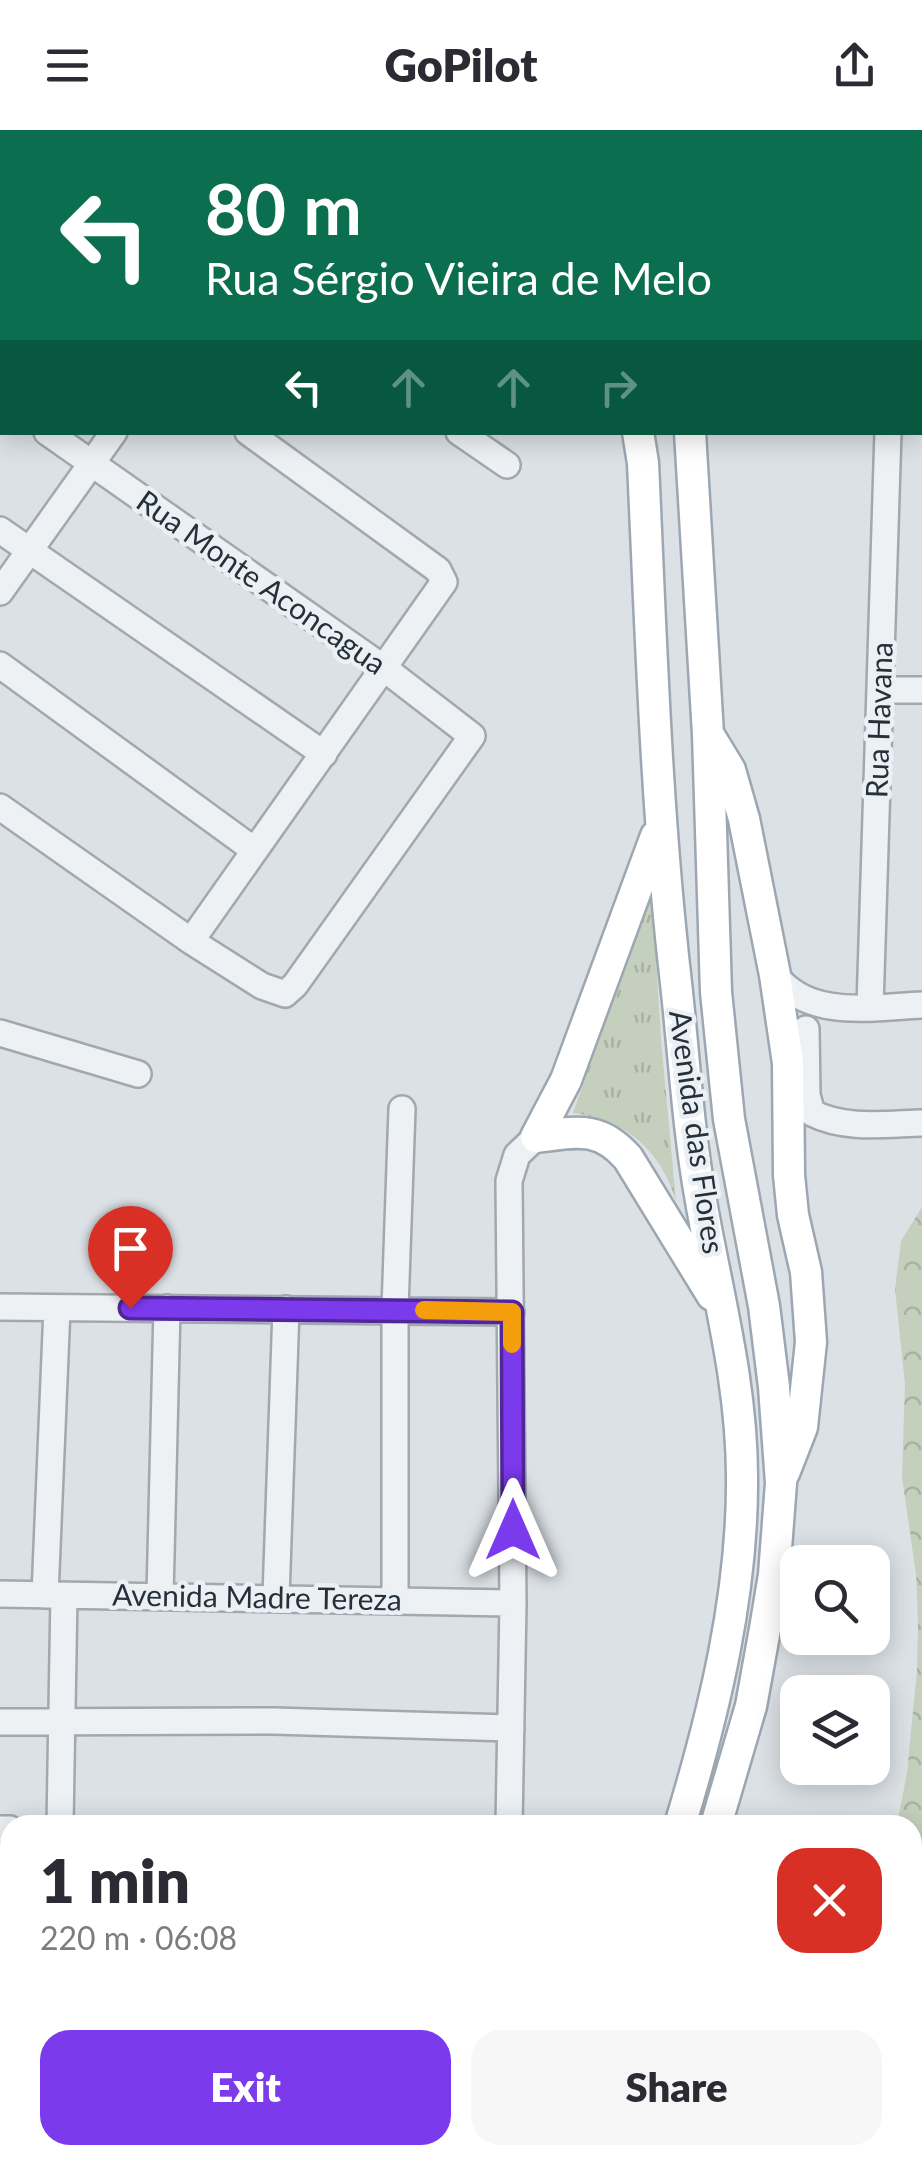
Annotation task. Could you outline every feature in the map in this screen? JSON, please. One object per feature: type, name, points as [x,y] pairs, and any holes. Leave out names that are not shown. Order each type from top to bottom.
[{"type":"main road","name":"Avenida das Flores","points":[[691,435],[708,734],[716,992],[729,1119],[764,1306],[781,1483],[774,1574],[762,1648],[751,1706],[719,1815]]},
{"type":"main road","name":"Avenida das Flores","points":[[640,448],[660,824],[700,1198],[736,1389],[742,1512],[720,1671],[683,1815]]},
{"type":"main road","points":[[708,734],[730,770],[744,819],[788,1063],[789,1175],[793,1216],[806,1272],[811,1342],[802,1427],[781,1483]]},
{"type":"main road","points":[[536,1136],[566,1080],[660,824]]},
{"type":"main road","points":[[536,1136],[578,1132],[601,1135],[615,1144],[682,1244],[726,1320]]},
{"type":"street","name":"Rua Monte Aconcagua","points":[[51,435],[385,670],[472,736],[307,969],[285,994],[262,986],[191,941]]},
{"type":"street","points":[[0,592],[112,435]]},
{"type":"street","points":[[0,807],[191,941],[443,587],[444,578],[438,570],[256,435]]},
{"type":"street","points":[[463,435],[507,466]]},
{"type":"street","name":"Rua Havana","points":[[870,1006],[888,435]]},
{"type":"street","points":[[0,530],[324,754]]},
{"type":"street","points":[[0,664],[254,850]]},
{"type":"street","points":[[881,690],[922,690]]},
{"type":"street","points":[[775,975],[792,995],[828,1007],[922,1005]]},
{"type":"street","points":[[788,1063],[806,1029],[828,1007]]},
{"type":"street","points":[[806,1029],[807,1095],[812,1113],[830,1122],[922,1123]]},
{"type":"street","points":[[0,1033],[138,1074]]},
{"type":"street","points":[[395,1600],[395,1309],[402,1110]]},
{"type":"street","points":[[509,1815],[514,1603],[510,1171],[517,1154],[536,1136]]},
{"type":"street","points":[[0,1307],[512,1312]]},
{"type":"street","points":[[57,1308],[55,1595],[64,1722],[60,1815]]},
{"type":"street","points":[[160,1596],[167,1308]]},
{"type":"street","points":[[276,1597],[286,1309]]},
{"type":"street","name":"Avenida Madre Tereza","points":[[0,1594],[514,1603]]},
{"type":"street","points":[[0,1722],[274,1721],[511,1728]]},
{"type":"green space","points":[[652,892],[676,1201],[661,1167],[639,1140],[609,1122],[573,1113]]},
{"type":"green space","points":[[922,1207],[922,1815],[899,1815],[907,1773],[918,1623],[916,1575],[902,1477],[905,1384],[895,1289],[901,1241]]},
{"type":"slow traffic","points":[[424,1310],[512,1312],[512,1344]]},
{"type":"route","points":[[130,1308],[512,1312],[513,1530]]}]
